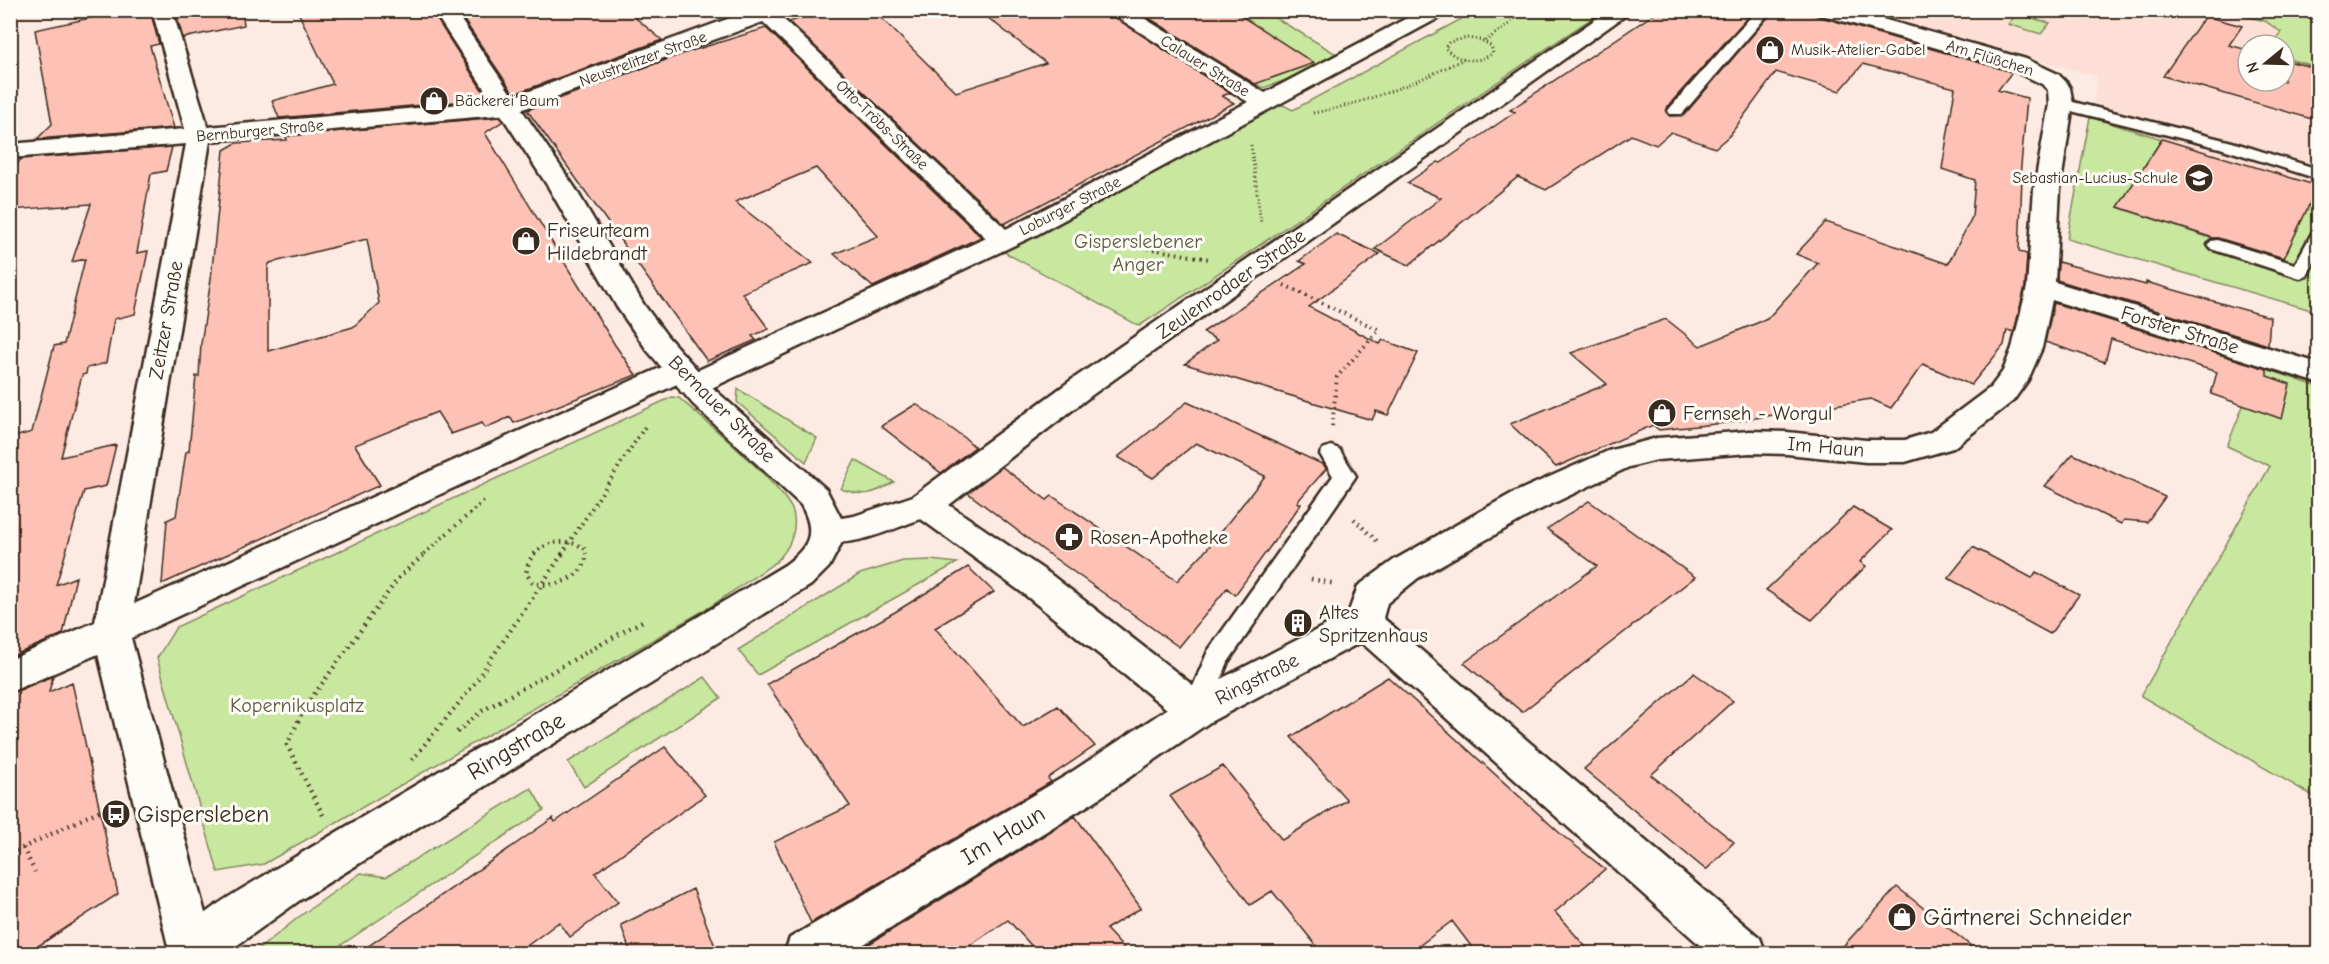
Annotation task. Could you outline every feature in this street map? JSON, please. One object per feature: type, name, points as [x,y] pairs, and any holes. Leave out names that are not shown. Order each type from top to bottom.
[{"type":"street","name":"Zeitzer Straße","points":[[111,633],[199,136],[162,10]]},
{"type":"street","name":"Bernauer Straße","points":[[443,10],[562,188],[631,307],[686,378],[814,497],[823,512],[828,531]]},
{"type":"street","name":"Calauer Straße","points":[[1116,10],[1255,108]]},
{"type":"street","name":"Loburger Straße","points":[[686,378],[1015,235],[1439,10]]},
{"type":"street","name":"Zeulenrodaer Straße","points":[[828,531],[855,528],[926,505],[1081,388],[1623,10]]},
{"type":"street","name":"Am Flüßchen","points":[[1826,10],[2018,64],[2050,79],[2059,88],[2061,104]]},
{"type":"street","name":"Neustrelitzer Straße","points":[[508,107],[769,12]]},
{"type":"street","name":"Otto-Tröbs-Straße","points":[[769,12],[1015,235]]},
{"type":"street","name":"Im Haun","points":[[1368,609],[1406,569],[1522,502],[1618,459],[1657,449],[1750,442],[1787,443],[1866,452],[1905,451],[1942,440],[2002,394],[2018,373],[2027,348],[2041,287],[2047,189],[2061,104]]},
{"type":"street","name":"Bernburger Straße","points":[[10,151],[508,107]]},
{"type":"street","name":"Forster Straße","points":[[2041,287],[2319,373]]},
{"type":"street","points":[[10,677],[686,378]]},
{"type":"street","name":"Ringstraße","points":[[926,505],[1037,584],[1196,710],[1368,609]]},
{"type":"street","name":"Ringstraße","points":[[193,954],[210,937],[234,920],[341,852],[798,575],[821,554],[828,531]]},
{"type":"street","points":[[1368,609],[1744,954]]},
{"type":"street","points":[[111,633],[193,954]]},
{"type":"street","name":"Im Haun","points":[[806,954],[1081,788],[1196,710]]},
{"type":"lane","points":[[1676,111],[1765,10]]},
{"type":"lane","points":[[2061,104],[2226,146],[2319,174]]},
{"type":"lane","points":[[2217,245],[2300,272],[2319,237]]},
{"type":"lane","points":[[1196,710],[1217,658],[1280,572],[1345,476],[1331,454]]},
{"type":"path","points":[[1484,42],[1508,25],[1521,10]]},
{"type":"path","points":[[1460,38],[1484,42],[1493,50],[1491,56],[1479,60],[1464,59],[1447,52],[1446,45],[1460,38]]},
{"type":"path","points":[[1310,113],[1345,108],[1399,90],[1464,59]]},
{"type":"path","points":[[1255,108],[1262,122],[1249,132],[1259,265]]},
{"type":"path","points":[[1015,235],[1184,253],[1259,265],[1379,330],[1338,377],[1333,404],[1331,454]]},
{"type":"path","points":[[406,767],[472,687],[686,378]]},
{"type":"path","points":[[341,852],[287,745],[305,707],[400,576],[495,491]]},
{"type":"path","points":[[1332,497],[1406,569]]},
{"type":"path","points":[[572,541],[585,548],[586,564],[580,572],[567,581],[555,585],[541,585],[534,583],[525,573],[531,556],[552,543],[572,541]]},
{"type":"path","points":[[1280,572],[1347,586],[1368,609]]},
{"type":"path","points":[[10,854],[100,810]]},
{"type":"path","points":[[23,848],[35,872]]},
{"type":"shaded area","name":"Sebastian-Lucius-Schule","points":[[1866,11],[2318,11],[2318,312],[2067,239],[2098,77]]},
{"type":"green space","points":[[1137,11],[1264,11],[1338,55],[1300,75],[1263,88]]},
{"type":"green space","name":"Gisperslebener Anger","points":[[1476,11],[1603,11],[1139,326],[1004,252],[1279,103],[1293,110]]},
{"type":"green space","points":[[2223,11],[2318,11],[2318,67],[2296,61],[2296,33],[2280,33],[2265,21]]},
{"type":"green space","points":[[2017,14],[2050,23],[2041,34],[2008,24]]},
{"type":"green space","points":[[2090,117],[2162,139],[2118,207],[2282,262],[2318,186],[2318,312],[2067,239]]},
{"type":"green space","points":[[2318,155],[2318,186],[2312,166]]},
{"type":"green space","points":[[2259,366],[2318,387],[2318,799],[2141,696],[2270,466],[2227,446]]},
{"type":"green space","points":[[738,389],[817,438],[806,462],[737,402]]},
{"type":"green space","name":"Kopernikusplatz","points":[[672,397],[679,398],[723,437],[760,471],[787,501],[793,512],[793,533],[785,551],[776,562],[708,608],[264,864],[218,872],[157,658],[176,627]]},
{"type":"green space","points":[[855,460],[894,482],[880,490],[863,494],[841,489]]},
{"type":"green space","points":[[931,560],[957,563],[758,675],[738,650],[860,574],[903,561]]},
{"type":"green space","points":[[705,677],[721,698],[584,787],[568,762]]},
{"type":"green space","points":[[531,788],[544,810],[329,953],[254,953],[300,916],[361,873],[386,877]]},
{"type":"building","points":[[92,10],[150,10],[159,44],[150,46],[174,128],[37,139],[52,124],[35,30],[95,17]]},
{"type":"building","points":[[175,10],[242,10],[244,25],[183,38]]},
{"type":"building","points":[[297,10],[431,10],[488,99],[279,118],[272,101],[333,84]]},
{"type":"building","points":[[457,10],[626,10],[662,40],[514,94]]},
{"type":"building","points":[[827,10],[873,10],[956,92],[1046,63],[978,10],[1104,10],[1230,93],[1222,96],[1234,103],[1004,224],[789,22]]},
{"type":"building","points":[[1136,10],[1232,10],[1314,63],[1255,84]]},
{"type":"building","points":[[1660,10],[1754,10],[1668,106],[1666,112],[1670,116],[1684,115],[1774,10],[1797,10],[2012,72],[1998,90],[2027,98],[2020,177],[2022,178],[2019,252],[2027,254],[2025,287],[2014,332],[2007,330],[2004,345],[1971,385],[1923,364],[1891,408],[1871,399],[1725,423],[1659,430],[1653,425],[1556,467],[1510,424],[1607,384],[1571,353],[1666,319],[1700,346],[1767,319],[1818,263],[1796,254],[1826,222],[1948,264],[1972,217],[1975,180],[1942,169],[1955,88],[1863,64],[1840,91],[1776,72],[1730,135],[1715,148],[1671,132],[1656,145],[1631,135],[1546,190],[1518,177],[1409,265],[1375,249],[1441,198],[1407,183],[1438,162],[1441,163],[1515,112],[1510,110]]},
{"type":"building","points":[[2205,16],[2242,26],[2229,45],[2236,47],[2236,93],[2296,93],[2296,63],[2319,69],[2319,121],[2163,76]]},
{"type":"building","points":[[766,28],[981,237],[873,287],[834,254],[878,236],[816,168],[735,202],[813,263],[742,293],[769,329],[752,336],[756,340],[707,361],[527,110],[688,52]]},
{"type":"building","points":[[500,117],[503,121],[485,133],[615,345],[636,375],[514,423],[510,417],[485,428],[482,423],[451,434],[437,412],[355,445],[380,485],[162,584],[167,520],[176,516],[186,452],[189,451],[196,376],[199,376],[201,344],[211,279],[224,150],[236,143],[287,140],[286,136]],"holes":[[[367,239],[379,303],[353,327],[268,351],[268,266],[270,263]]]},
{"type":"building","points":[[2162,139],[2318,186],[2284,258],[2118,207]]},
{"type":"building","points":[[172,147],[166,171],[151,174],[137,253],[148,251],[135,314],[114,319],[106,363],[87,368],[86,374],[82,375],[61,457],[116,445],[106,486],[84,491],[56,585],[76,577],[63,634],[10,657],[10,438],[32,432],[54,346],[64,344],[85,259],[72,262],[91,204],[10,210],[10,173],[21,159]]},
{"type":"building","points":[[1336,234],[1380,254],[1309,307],[1380,344],[1383,340],[1418,353],[1388,415],[1376,411],[1372,420],[1185,364],[1217,340],[1203,332],[1306,264],[1299,261]]},
{"type":"building","points":[[2058,262],[2146,285],[2146,282],[2270,317],[2268,345],[2057,280]]},
{"type":"building","points":[[2054,303],[2267,369],[2267,376],[2290,384],[2282,419],[2211,394],[2217,372],[2111,339],[2105,362],[2045,342]]},
{"type":"building","points":[[1187,402],[1324,465],[1326,469],[1297,502],[1301,504],[1235,595],[1227,588],[1179,647],[1043,550],[968,493],[1002,467],[1047,500],[1052,496],[1177,581],[1207,549],[1265,476],[1196,443],[1153,478],[1118,457]]},
{"type":"building","points":[[916,404],[975,447],[941,473],[881,426]]},
{"type":"building","points":[[2073,454],[2165,497],[2147,522],[2124,520],[2121,524],[2045,486]]},
{"type":"building","points":[[1589,501],[1695,577],[1522,712],[1464,663],[1597,566],[1547,529]]},
{"type":"building","points":[[1853,507],[1892,530],[1860,562],[1866,566],[1812,620],[1766,590]]},
{"type":"building","points":[[1973,547],[2032,578],[2036,572],[2079,595],[2050,634],[1948,578]]},
{"type":"building","points":[[968,567],[994,592],[935,628],[1023,727],[1058,706],[1095,746],[1048,778],[1051,782],[811,923],[774,842],[850,806],[767,684],[895,612]]},
{"type":"building","points":[[1694,673],[1733,701],[1651,775],[1734,842],[1706,870],[1584,769]]},
{"type":"building","points":[[53,676],[49,692],[72,682],[118,894],[26,954],[10,954],[10,694]]},
{"type":"building","points":[[1388,677],[1563,836],[1605,869],[1555,912],[1592,954],[1477,954],[1452,921],[1408,954],[1323,954],[1272,891],[1250,905],[1170,796],[1223,766],[1282,840],[1347,800],[1291,737]]},
{"type":"building","points":[[665,747],[705,795],[595,873],[618,902],[570,937],[559,922],[516,954],[357,954],[553,818],[555,822]]},
{"type":"building","points":[[1075,816],[1141,908],[1106,929],[1129,954],[1039,954],[1008,920],[957,954],[853,954]]},
{"type":"building","name":"Gärtnerei Schneider","points":[[1897,887],[1981,954],[1836,954]]},
{"type":"building","points":[[693,889],[718,954],[631,954],[621,925]]},
{"type":"place","name":"Musik-Atelier-Gabel","points":[[1770,50]]},
{"type":"place","name":"Bäckerei Baum","points":[[434,101]]},
{"type":"place","name":"Sebastian-Lucius-Schule","points":[[2199,178]]},
{"type":"place","name":"Friseurteam Hildebrandt","points":[[526,241]]},
{"type":"place","name":"Fernseh - Worgul","points":[[1662,413]]},
{"type":"place","name":"Rosen-Apotheke","points":[[1069,537]]},
{"type":"place","name":"Altes Spritzenhaus","points":[[1298,623]]},
{"type":"place","name":"Gispersleben","points":[[116,814]]},
{"type":"place","name":"Gärtnerei Schneider","points":[[1902,917]]}]
